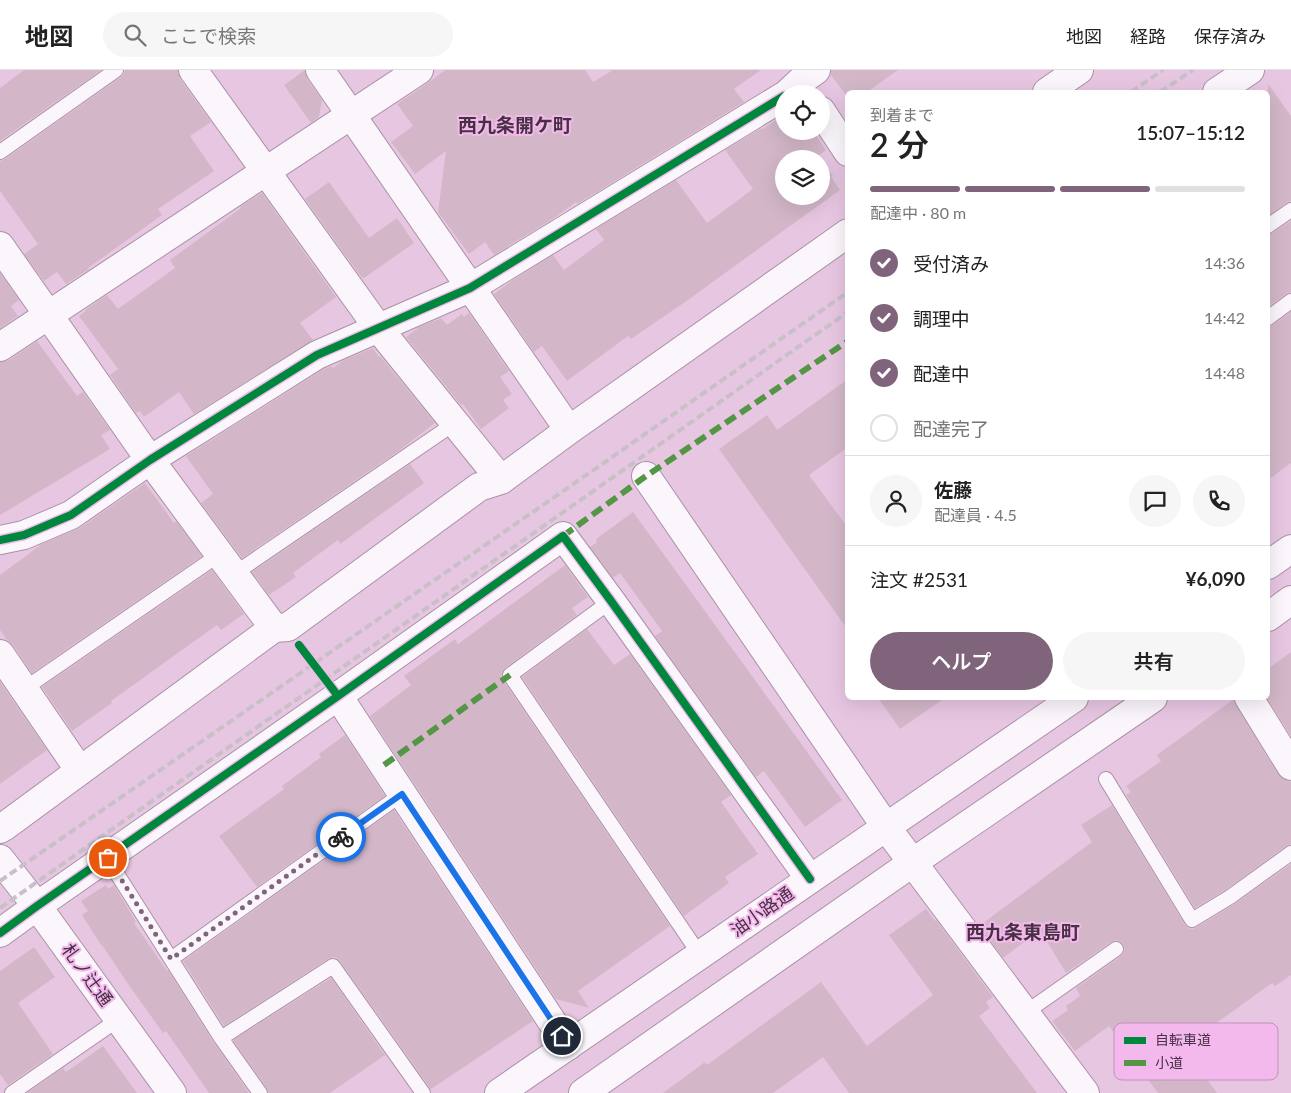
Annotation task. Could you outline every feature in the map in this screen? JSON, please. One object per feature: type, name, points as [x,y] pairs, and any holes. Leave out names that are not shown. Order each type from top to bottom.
[{"type":"street","points":[[193,70],[379,329],[501,480]]},
{"type":"street","points":[[320,70],[568,430]]},
{"type":"street","points":[[0,347],[419,70]]},
{"type":"street","points":[[1050,90],[1079,70]]},
{"type":"street","points":[[1220,90],[1250,70]]},
{"type":"street","points":[[0,540],[24,534],[71,514],[150,460],[316,356],[470,288],[799,84]]},
{"type":"street","points":[[830,125],[845,147]]},
{"type":"street","points":[[0,828],[274,628],[288,627],[479,487],[501,480],[568,430],[845,235]]},
{"type":"street","points":[[0,246],[150,460],[274,628]]},
{"type":"street","points":[[646,476],[886,827],[1085,1093]]},
{"type":"street","points":[[0,933],[563,536],[810,879]]},
{"type":"street","points":[[1270,564],[1291,549]]},
{"type":"street","points":[[1270,616],[1291,600]]},
{"type":"street","points":[[0,654],[80,771]]},
{"type":"street","points":[[338,696],[568,1046]]},
{"type":"street","name":"油小路通","points":[[499,1093],[1071,700]]},
{"type":"street","points":[[593,1090],[912,863],[1150,700]]},
{"type":"street","points":[[1250,700],[1291,766]]},
{"type":"street","name":"札ノ辻通","points":[[0,859],[37,906],[172,1093]]},
{"type":"lane","points":[[0,152],[116,70]]},
{"type":"lane","points":[[1270,225],[1291,210]]},
{"type":"lane","points":[[1270,317],[1291,301]]},
{"type":"lane","points":[[24,689],[455,423]]},
{"type":"lane","points":[[611,601],[510,675],[700,955]]},
{"type":"lane","points":[[1106,779],[1192,920],[1230,897],[1291,853]]},
{"type":"lane","points":[[171,959],[402,794]]},
{"type":"lane","points":[[108,858],[221,1038],[260,1093]]},
{"type":"lane","points":[[1025,1013],[1116,949]]},
{"type":"lane","points":[[221,1038],[333,966],[423,1093]]},
{"type":"lane","points":[[12,1093],[119,1019]]},
{"type":"building","points":[[24,70],[101,70],[0,141],[0,88]]},
{"type":"building","points":[[125,70],[178,70],[180,79],[211,122],[190,136],[214,171],[158,209],[162,215],[66,284],[57,272],[44,281],[24,254],[38,244],[0,191],[0,161],[121,77]]},
{"type":"building","points":[[305,70],[307,79],[322,100],[319,117],[311,123],[284,85]]},
{"type":"building","points":[[445,70],[585,70],[593,82],[613,70],[761,70],[734,89],[744,102],[577,204],[576,202],[494,255],[485,242],[469,254],[438,212],[446,151],[415,174],[391,142],[413,126],[397,104]]},
{"type":"building","points":[[831,70],[898,70],[870,90],[845,90],[845,94],[831,75]]},
{"type":"building","points":[[1268,84],[1291,116],[1291,201],[1270,215],[1270,90],[1268,90]]},
{"type":"building","points":[[775,120],[775,140],[819,140],[826,150],[775,150],[775,205],[819,205],[685,302],[631,339],[628,336],[567,381],[542,346],[534,352],[494,294],[553,255],[564,270],[604,240],[596,229],[676,180],[707,223],[753,189],[725,150]]},
{"type":"building","points":[[830,172],[833,176],[831,177],[840,190],[830,197]]},
{"type":"building","points":[[329,182],[369,238],[397,218],[414,243],[362,278],[305,199]]},
{"type":"building","points":[[262,193],[336,297],[300,323],[313,340],[194,414],[179,392],[144,417],[140,411],[136,413],[110,375],[118,369],[79,316],[107,295],[118,309],[175,268],[170,260],[240,207]]},
{"type":"building","points":[[1291,221],[1291,292],[1270,306],[1270,234]]},
{"type":"building","points":[[0,273],[19,300],[11,306],[18,316],[0,328]]},
{"type":"building","points":[[1291,312],[1291,463],[1270,479],[1270,326]]},
{"type":"building","points":[[469,313],[509,371],[500,377],[512,394],[503,400],[509,408],[481,429],[463,404],[461,405],[406,337],[419,327],[441,318],[447,325],[462,314],[464,317]]},
{"type":"building","points":[[37,341],[77,396],[83,392],[110,430],[101,435],[110,449],[0,515],[0,362],[9,360]]},
{"type":"building","points":[[373,348],[435,423],[400,450],[242,558],[201,503],[213,494],[186,456],[324,369],[332,366],[333,368],[344,360]]},
{"type":"building","points":[[845,381],[845,449],[809,475],[845,524],[845,626],[719,449],[767,415],[777,430]]},
{"type":"building","points":[[410,464],[424,483],[340,544],[338,540],[293,573],[296,577],[269,595],[252,572]]},
{"type":"building","points":[[145,483],[174,523],[176,521],[202,556],[32,673],[0,630],[0,575],[42,544],[80,528]]},
{"type":"building","points":[[633,512],[842,800],[805,827],[764,771],[756,777],[655,636],[662,631],[620,573],[613,578],[590,547],[597,542],[596,539]]},
{"type":"building","points":[[565,565],[588,597],[572,608],[577,615],[505,668],[501,676],[670,926],[578,991],[589,1008],[556,999],[370,716],[411,685],[404,676],[455,639],[458,644]]},
{"type":"building","points":[[212,570],[244,614],[221,630],[217,625],[72,731],[42,687]]},
{"type":"building","points":[[587,629],[614,665],[630,654],[731,795],[721,802],[758,854],[725,877],[729,883],[684,916],[522,677]]},
{"type":"building","points":[[1291,652],[1291,736],[1268,700],[1270,700],[1270,668]]},
{"type":"building","points":[[0,682],[47,750],[0,784]]},
{"type":"building","points":[[879,700],[942,700],[900,729]]},
{"type":"building","points":[[1234,700],[1236,706],[1278,774],[1283,779],[1291,782],[1291,844],[1225,890],[1195,908],[1126,795],[1131,792],[1126,786],[1161,761],[1157,755]]},
{"type":"building","points":[[345,735],[385,796],[257,887],[219,836],[284,789],[282,786],[321,757],[319,754]]},
{"type":"building","points":[[1112,805],[1185,925],[1193,929],[1235,904],[1291,864],[1291,975],[1275,986],[1272,983],[1216,1023],[1114,1023],[1114,1033],[1109,1026],[1075,1051],[1052,1021],[1068,1010],[1066,1006],[1080,996],[1076,988],[1121,956],[1125,949],[1123,944],[1116,940],[1111,942],[1066,973],[1040,930],[1003,958],[979,926],[1092,842],[1081,825]]},
{"type":"building","points":[[394,810],[533,1021],[431,1089],[337,958],[328,959],[224,1026],[183,961]]},
{"type":"building","points":[[106,885],[108,889],[114,885],[136,922],[134,923],[168,970],[214,1043],[249,1093],[209,1093],[166,1031],[163,1033],[101,945],[82,915],[88,911],[81,901]]},
{"type":"building","points":[[926,909],[993,997],[986,1002],[990,1008],[979,1016],[1037,1093],[849,1093],[823,1057],[773,1093],[663,1093],[705,1062],[707,1065],[821,982],[867,1046],[933,995],[889,935]]},
{"type":"building","points":[[34,947],[55,977],[18,1003],[53,1054],[8,1085],[0,1074],[0,971]]},
{"type":"building","points":[[331,978],[385,1055],[330,1093],[269,1093],[233,1040]]},
{"type":"building","points":[[103,1046],[137,1093],[27,1093],[63,1068],[66,1072]]},
{"type":"building","points":[[1148,1080],[1207,1080],[1217,1093],[1158,1093]]},
{"type":"railway","points":[[1134,90],[1163,70]]},
{"type":"railway","points":[[1163,90],[1193,70]]},
{"type":"railway","points":[[0,881],[845,294]]},
{"type":"railway","points":[[0,908],[845,314]]},
{"type":"marked path","points":[[563,536],[646,476],[845,343]]},
{"type":"marked path","points":[[384,765],[510,675]]},
{"type":"cycle path","points":[[0,540],[24,535],[71,515],[150,460],[317,355],[470,288],[775,102]]},
{"type":"cycle path","points":[[0,933],[563,536],[810,879]]},
{"type":"cycle path","points":[[299,645],[338,696]]},
{"type":"way so far","points":[[108,858],[171,959],[341,837]]},
{"type":"district","name":"西九条開ケ町","points":[[515,125]]},
{"type":"district","name":"西九条東島町","points":[[1023,932]]},
{"type":"route","points":[[341,837],[402,794],[562,1036]]}]
